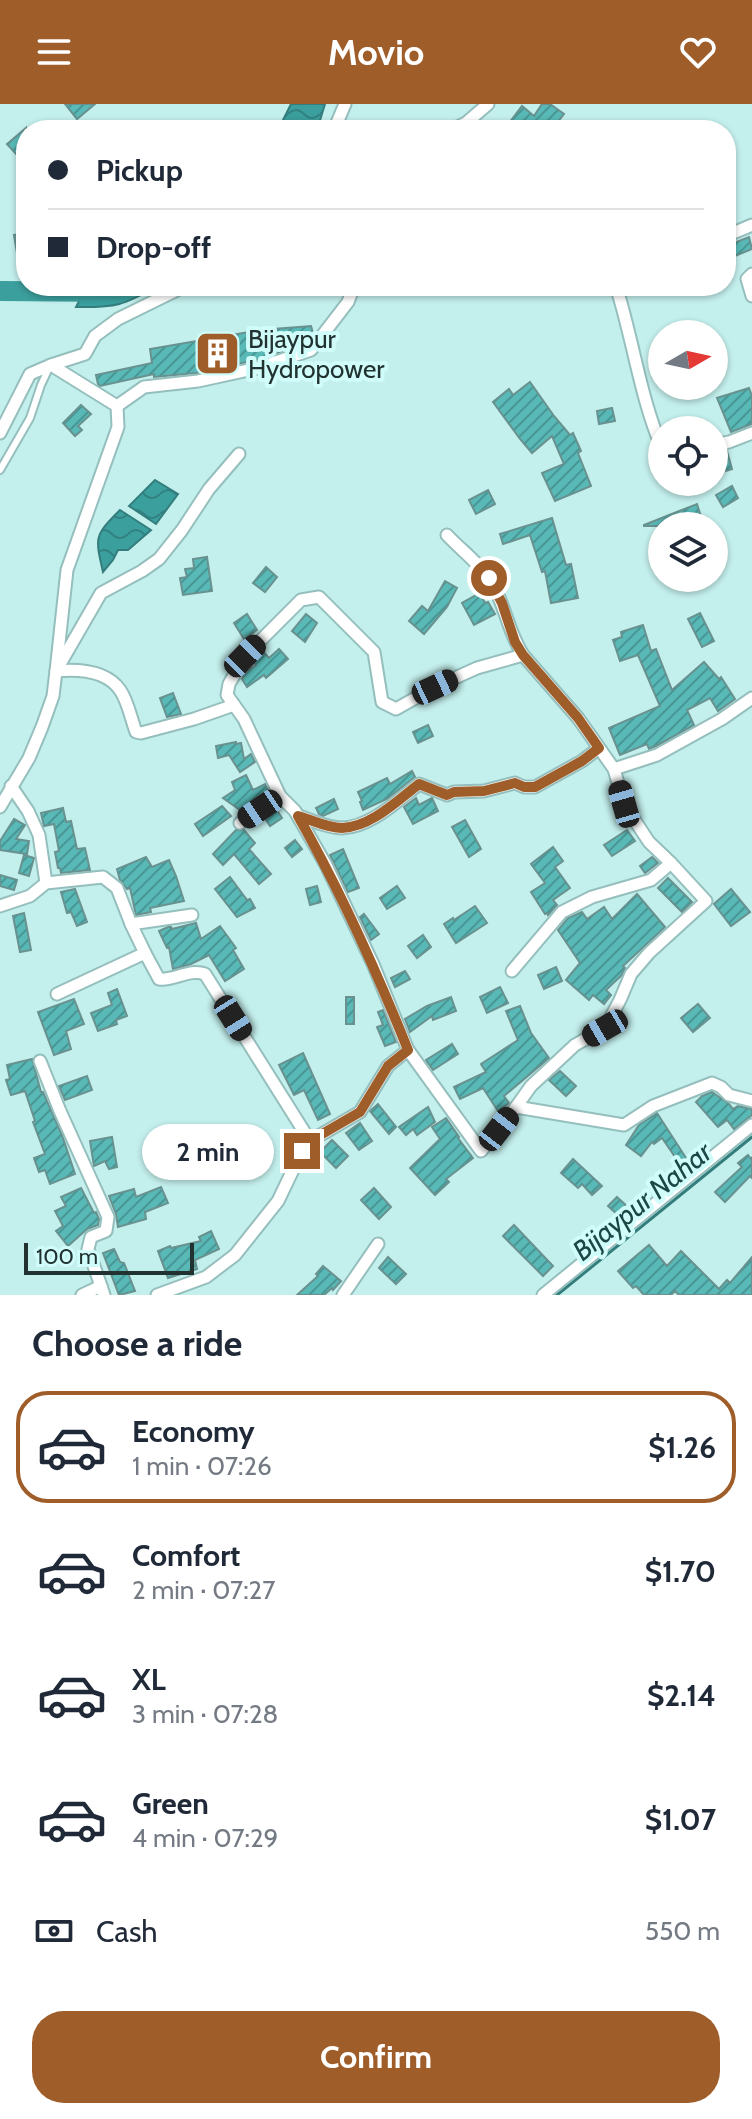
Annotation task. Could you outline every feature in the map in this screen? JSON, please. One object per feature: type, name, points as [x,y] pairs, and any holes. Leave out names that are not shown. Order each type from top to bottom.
[{"type":"street","points":[[469,120],[488,104]]},
{"type":"street","points":[[752,274],[747,279],[752,296]]},
{"type":"street","points":[[0,433],[30,374],[85,354],[95,336],[118,319],[165,296]]},
{"type":"street","points":[[117,406],[144,387],[198,381],[258,368],[311,350],[350,296]]},
{"type":"street","points":[[619,296],[649,416]]},
{"type":"street","points":[[51,365],[117,406]]},
{"type":"street","points":[[0,807],[29,758],[53,696],[67,570],[118,427],[117,406]]},
{"type":"street","points":[[728,442],[752,433]]},
{"type":"street","points":[[56,671],[101,593],[159,559],[209,489],[239,454]]},
{"type":"street","points":[[447,535],[489,578],[502,603],[515,642],[578,718],[614,769],[624,804],[649,842],[706,901],[649,953],[631,974],[605,1028],[575,1045],[531,1086],[481,1151],[408,1050],[373,964],[326,865],[298,816],[280,796],[244,719],[227,695],[229,684],[245,656],[301,600],[319,597],[374,652],[382,702],[396,709],[477,668],[523,655]]},
{"type":"street","points":[[56,671],[75,669],[106,676],[121,691],[136,732],[141,733],[234,705]]},
{"type":"street","points":[[614,769],[657,755],[722,719],[752,698]]},
{"type":"street","points":[[298,816],[341,828],[385,811],[419,784],[447,795],[484,791],[515,783],[535,787],[599,748]]},
{"type":"street","points":[[11,786],[39,835],[46,883]]},
{"type":"street","points":[[240,823],[280,796]]},
{"type":"street","points":[[512,971],[562,912],[592,897],[651,880],[671,863]]},
{"type":"street","points":[[0,906],[30,896],[46,883],[103,877],[117,888],[159,979],[170,979],[194,971],[205,974],[310,1141]]},
{"type":"street","points":[[131,924],[192,915]]},
{"type":"street","points":[[57,994],[145,953]]},
{"type":"street","points":[[157,1295],[206,1277],[235,1255],[278,1201],[310,1141],[360,1112],[388,1066],[408,1050]]},
{"type":"street","points":[[40,1061],[108,1217],[106,1231],[91,1237],[88,1249],[102,1290],[82,1295]]},
{"type":"street","points":[[516,1107],[624,1125],[653,1106],[712,1083],[729,1095],[752,1101]]},
{"type":"street","points":[[543,1295],[752,1125]]},
{"type":"street","points":[[343,1295],[378,1244]]},
{"type":"lane","points":[[0,470],[30,418],[51,365]]},
{"type":"water","points":[[291,104],[325,104],[320,120],[283,120]]},
{"type":"water","points":[[82,296],[138,296],[119,304],[76,307]]},
{"type":"water","points":[[155,480],[178,494],[156,524],[129,506]]},
{"type":"water","points":[[120,510],[151,530],[128,550],[118,550],[103,572],[99,538]]},
{"type":"building","points":[[65,104],[95,104],[77,119]]},
{"type":"building","points":[[542,104],[550,104],[564,114],[559,120],[511,120],[522,106],[534,116]]},
{"type":"building","points":[[16,136],[16,154],[7,144]]},
{"type":"building","points":[[749,237],[752,249],[736,256],[736,242]]},
{"type":"building","name":"Bijaypur Hydropower","points":[[311,326],[313,333],[306,343],[256,360],[197,373],[154,377],[154,374],[98,384],[96,375],[152,363],[150,349],[260,330]]},
{"type":"building","points":[[530,382],[570,435],[573,433],[591,486],[555,501],[542,473],[564,464],[552,436],[532,453],[493,402],[509,389],[513,395]]},
{"type":"building","points":[[749,388],[752,424],[731,432],[728,416],[724,416],[718,400],[728,400],[728,395]]},
{"type":"building","points":[[81,405],[91,414],[78,426],[82,430],[75,436],[63,423]]},
{"type":"building","points":[[612,408],[615,421],[599,424],[597,411]]},
{"type":"building","points":[[732,486],[738,498],[723,507],[717,496],[728,496],[728,488]]},
{"type":"building","points":[[488,490],[495,504],[476,514],[469,500]]},
{"type":"building","points":[[697,504],[700,512],[677,512]]},
{"type":"building","points":[[552,518],[566,565],[571,564],[578,598],[551,603],[545,571],[542,572],[530,535],[503,544],[500,534]]},
{"type":"building","points":[[207,557],[212,591],[183,595],[180,578],[187,577],[185,569],[194,568],[193,559]]},
{"type":"building","points":[[266,567],[277,577],[265,592],[253,583]]},
{"type":"building","points":[[445,581],[457,588],[447,607],[424,634],[409,621],[422,606],[428,611]]},
{"type":"building","points":[[480,593],[495,614],[474,625],[462,603]]},
{"type":"building","points":[[700,613],[714,641],[702,647],[688,619]]},
{"type":"building","points":[[247,614],[257,630],[244,639],[234,623]]},
{"type":"building","points":[[306,614],[317,623],[305,642],[292,631]]},
{"type":"building","points":[[643,625],[651,651],[656,649],[672,690],[704,662],[719,679],[721,677],[735,699],[718,711],[710,698],[687,710],[694,725],[649,749],[647,744],[620,755],[609,728],[660,706],[638,655],[620,661],[613,640],[622,637],[621,632]]},
{"type":"building","points":[[279,649],[288,659],[266,678],[264,675],[247,687],[242,679],[256,665],[252,661],[264,652],[269,658]]},
{"type":"building","points":[[173,693],[181,714],[167,717],[160,698]]},
{"type":"building","points":[[428,725],[433,736],[418,743],[413,732]]},
{"type":"building","points":[[241,743],[244,759],[251,754],[255,762],[240,772],[229,755],[218,758],[216,746]]},
{"type":"building","points":[[412,771],[415,777],[387,799],[363,810],[358,792],[387,778],[390,784]]},
{"type":"building","points":[[246,775],[253,790],[265,784],[269,793],[240,810],[223,798],[235,790],[232,782]]},
{"type":"building","points":[[416,798],[419,805],[432,798],[438,811],[413,824],[404,807]]},
{"type":"building","points":[[334,799],[338,809],[323,816],[319,814],[316,808]]},
{"type":"building","points":[[222,806],[231,816],[203,836],[195,824]]},
{"type":"building","points":[[63,808],[66,822],[71,821],[77,849],[85,848],[90,870],[61,873],[58,868],[55,852],[59,851],[54,824],[44,826],[41,813]]},
{"type":"building","points":[[276,809],[282,818],[270,826],[264,817]]},
{"type":"building","points":[[14,819],[25,825],[16,839],[29,841],[27,854],[0,850],[0,841]]},
{"type":"building","points":[[465,820],[481,849],[469,857],[452,827]]},
{"type":"building","points":[[236,830],[244,830],[255,843],[249,849],[271,874],[259,884],[234,854],[223,865],[213,854]]},
{"type":"building","points":[[627,830],[635,841],[612,856],[604,845]]},
{"type":"building","points":[[295,840],[302,849],[292,857],[285,848]]},
{"type":"building","points":[[553,847],[563,861],[555,867],[570,888],[553,900],[557,905],[548,915],[531,892],[545,883],[531,864]]},
{"type":"building","points":[[343,849],[359,888],[348,892],[330,855]]},
{"type":"building","points":[[24,855],[34,858],[29,876],[19,873]]},
{"type":"building","points":[[146,857],[152,867],[169,860],[184,901],[150,908],[151,912],[136,915],[130,888],[127,889],[120,880],[117,869]]},
{"type":"building","points":[[652,857],[658,863],[645,873],[640,866]]},
{"type":"building","points":[[0,875],[17,880],[14,890],[0,886]]},
{"type":"building","points":[[230,877],[255,908],[237,917],[215,889]]},
{"type":"building","points":[[668,878],[692,902],[682,912],[658,888]]},
{"type":"building","points":[[317,886],[321,902],[310,905],[306,889]]},
{"type":"building","points":[[397,886],[405,898],[387,909],[380,898]]},
{"type":"building","points":[[75,889],[87,922],[77,926],[71,912],[67,913],[61,892]]},
{"type":"building","points":[[731,889],[750,912],[731,926],[714,904]]},
{"type":"building","points":[[637,894],[665,927],[623,966],[622,975],[606,990],[611,995],[604,1004],[593,995],[589,1000],[566,980],[580,963],[558,930],[568,918],[582,912],[587,919],[604,907],[612,919]]},
{"type":"building","points":[[475,906],[487,923],[456,943],[444,924]]},
{"type":"building","points":[[24,913],[31,950],[20,952],[13,916]]},
{"type":"building","points":[[364,914],[379,934],[371,940],[360,917]]},
{"type":"building","points":[[196,923],[201,939],[220,926],[236,948],[233,950],[244,969],[225,981],[209,955],[173,969],[169,947],[159,931]]},
{"type":"building","points":[[423,935],[431,947],[417,958],[408,946]]},
{"type":"building","points":[[556,967],[562,981],[544,989],[538,975]]},
{"type":"building","points":[[405,971],[410,979],[395,987],[391,978]]},
{"type":"building","points":[[500,987],[508,1003],[487,1013],[480,997]]},
{"type":"building","points":[[117,989],[127,1016],[116,1020],[117,1024],[98,1031],[91,1013],[112,1005],[108,993]]},
{"type":"building","points":[[346,997],[354,997],[354,1024],[346,1024]]},
{"type":"building","points":[[451,997],[456,1011],[433,1020],[432,1016],[410,1032],[405,1019]]},
{"type":"building","points":[[74,999],[84,1024],[66,1031],[71,1049],[54,1055],[38,1012]]},
{"type":"building","points":[[698,1004],[710,1018],[693,1032],[681,1018]]},
{"type":"building","points":[[520,1006],[531,1033],[549,1058],[504,1096],[509,1103],[498,1111],[483,1088],[460,1099],[454,1087],[486,1072],[481,1064],[518,1040],[506,1011]]},
{"type":"building","points":[[383,1010],[396,1042],[385,1046],[377,1027],[383,1025],[378,1012]]},
{"type":"building","points":[[452,1044],[458,1054],[433,1070],[426,1060]]},
{"type":"building","points":[[303,1053],[330,1114],[318,1120],[304,1090],[294,1095],[279,1065]]},
{"type":"building","points":[[32,1059],[41,1092],[62,1135],[75,1174],[50,1184],[45,1170],[39,1172],[34,1158],[45,1154],[25,1091],[11,1095],[6,1080],[10,1079],[7,1065]]},
{"type":"building","points":[[560,1071],[576,1086],[566,1096],[549,1080]]},
{"type":"building","points":[[87,1076],[92,1090],[65,1100],[59,1086]]},
{"type":"building","points":[[712,1092],[733,1109],[738,1106],[752,1109],[752,1115],[734,1129],[727,1120],[718,1127],[696,1102]]},
{"type":"building","points":[[378,1104],[396,1127],[389,1134],[370,1111]]},
{"type":"building","points":[[428,1107],[435,1122],[417,1135],[413,1129],[406,1135],[399,1127]]},
{"type":"building","points":[[657,1113],[690,1164],[684,1170],[662,1138],[654,1144],[652,1142],[641,1156],[626,1145],[639,1125]]},
{"type":"building","points":[[446,1118],[473,1158],[446,1179],[449,1182],[435,1195],[410,1168],[440,1139],[432,1127]]},
{"type":"building","points":[[360,1123],[372,1141],[359,1150],[346,1133]]},
{"type":"building","points":[[112,1137],[117,1167],[109,1169],[105,1161],[94,1166],[90,1141]]},
{"type":"building","points":[[332,1140],[348,1156],[336,1168],[320,1152]]},
{"type":"building","points":[[748,1155],[752,1157],[752,1178],[750,1176],[725,1202],[715,1192],[742,1167],[738,1163]]},
{"type":"building","points":[[573,1159],[602,1186],[592,1195],[582,1184],[578,1188],[561,1173]]},
{"type":"building","points":[[161,1187],[168,1203],[145,1212],[146,1219],[118,1227],[109,1196],[134,1189],[136,1197]]},
{"type":"building","points":[[81,1188],[96,1212],[98,1225],[87,1229],[68,1246],[56,1231],[63,1226],[55,1211],[66,1206],[61,1197]]},
{"type":"building","points":[[374,1188],[391,1207],[379,1219],[361,1200]]},
{"type":"building","points":[[617,1197],[629,1208],[620,1217],[608,1206]]},
{"type":"building","points":[[514,1225],[553,1266],[543,1276],[503,1236]]},
{"type":"building","points":[[211,1231],[219,1249],[195,1260],[197,1269],[168,1278],[158,1251],[201,1241],[199,1237]]},
{"type":"building","points":[[649,1245],[667,1266],[681,1251],[719,1289],[727,1280],[730,1283],[752,1257],[752,1295],[679,1295],[675,1291],[671,1295],[644,1295],[618,1271]]},
{"type":"building","points":[[114,1249],[120,1262],[124,1263],[135,1291],[119,1295],[103,1253]]},
{"type":"building","points":[[388,1257],[406,1274],[396,1284],[379,1268]]},
{"type":"building","points":[[323,1266],[341,1281],[333,1290],[324,1295],[297,1295],[318,1276],[316,1274]]},
{"type":"waterway","points":[[0,291],[16,291]]},
{"type":"waterway","name":"Bijaypur Nahar","points":[[557,1295],[752,1137]]},
{"type":"place","name":"Bijaypur Hydropower","points":[[217,354]]},
{"type":"route","points":[[302,1151],[310,1141],[360,1112],[388,1066],[408,1050],[373,964],[326,865],[298,816],[341,828],[367,821],[385,811],[419,784],[447,795],[484,791],[515,783],[535,787],[599,748],[578,718],[523,655],[489,578]]}]
